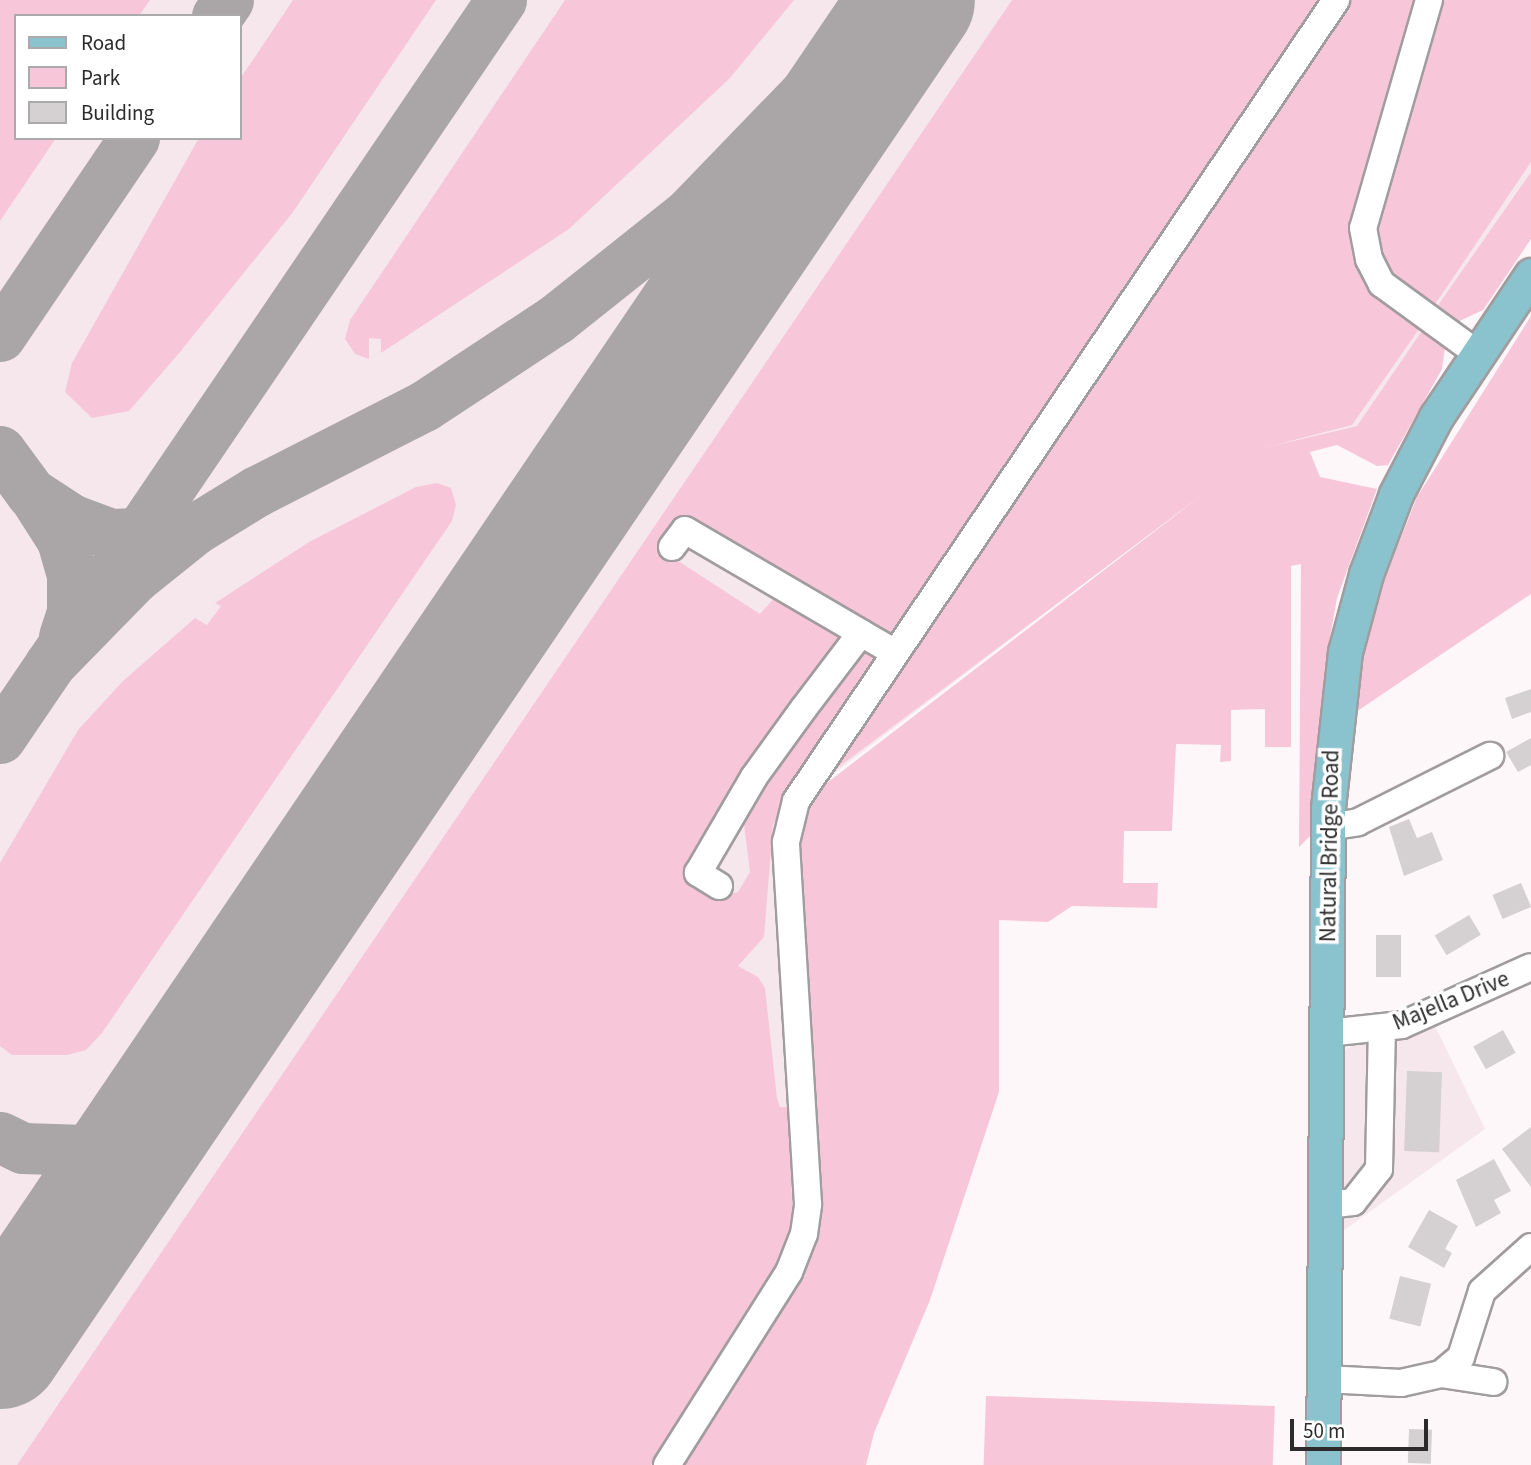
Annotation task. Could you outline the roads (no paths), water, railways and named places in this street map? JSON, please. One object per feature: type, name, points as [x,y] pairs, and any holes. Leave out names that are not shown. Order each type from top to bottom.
[{"type":"main road","name":"Natural Bridge Road","points":[[1323,1465],[1328,827],[1333,725],[1366,574],[1407,472],[1478,354],[1531,275]]},
{"type":"street","points":[[667,1465],[789,1272],[804,1234],[808,1204],[786,842],[796,802],[894,652],[1336,0]]},
{"type":"street","points":[[1429,0],[1363,228],[1369,259],[1382,284],[1478,354]]},
{"type":"street","points":[[672,547],[684,530],[894,652]]},
{"type":"street","points":[[719,886],[698,873],[754,777],[861,633]]},
{"type":"street","points":[[1328,827],[1358,822],[1490,757]]},
{"type":"street","name":"Majella Drive","points":[[1327,1032],[1382,1029],[1478,995],[1531,967]]},
{"type":"street","points":[[1326,1205],[1353,1202],[1379,1169],[1382,1029]]},
{"type":"street","points":[[1441,1374],[1461,1357],[1482,1291],[1531,1247]]},
{"type":"street","points":[[1325,1379],[1401,1383],[1441,1374],[1493,1382]]}]
